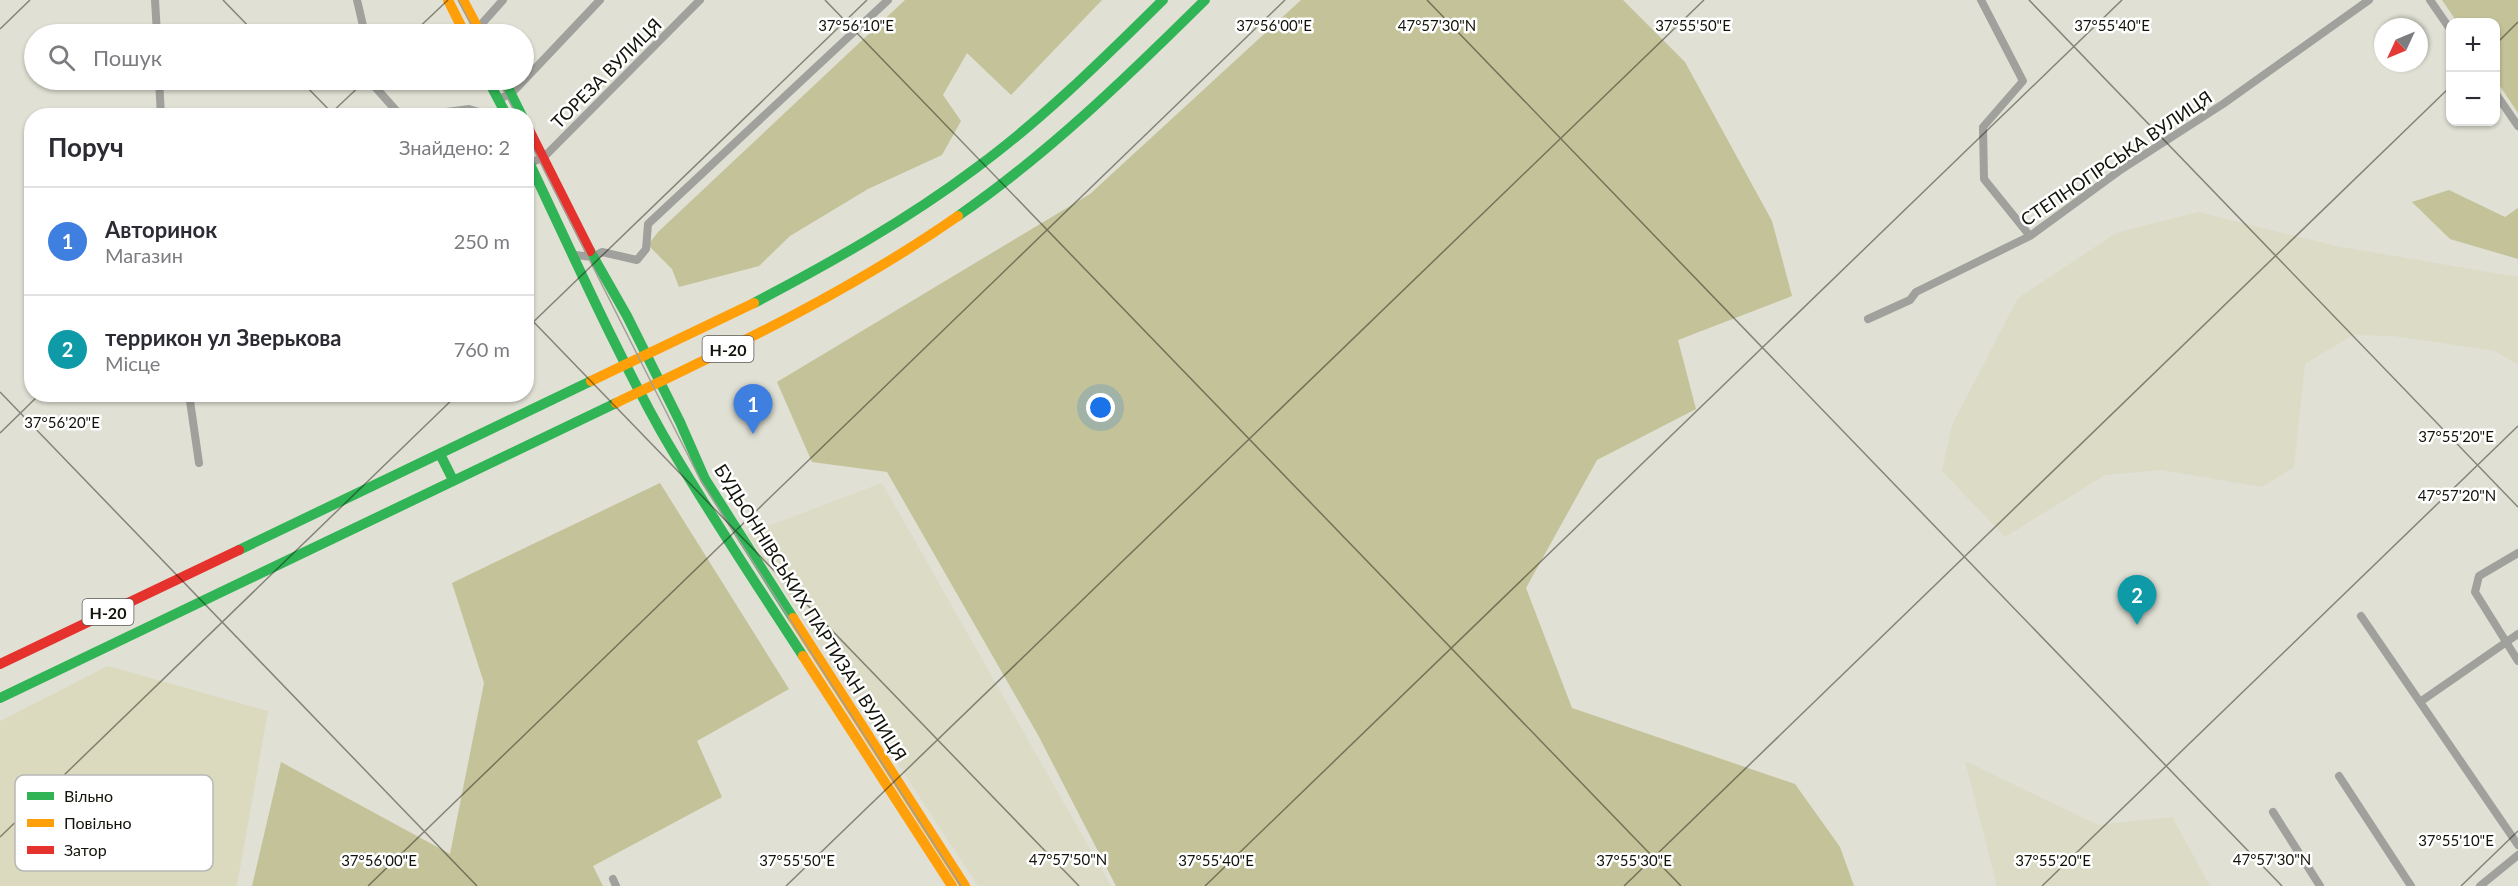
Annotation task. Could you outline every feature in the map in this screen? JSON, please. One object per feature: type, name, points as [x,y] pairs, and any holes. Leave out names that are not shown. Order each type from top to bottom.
[{"type":"main road","points":[[448,0],[460,24]]},
{"type":"main road","points":[[463,0],[475,24]]},
{"type":"main road","name":"Н-20","points":[[1,664],[754,303],[836,260],[916,210],[976,168],[1024,130],[1083,78],[1163,0]]},
{"type":"main road","name":"Н-20","points":[[0,698],[228,586],[769,330],[853,285],[931,237],[1043,152],[1103,99],[1205,0]]},
{"type":"main road","points":[[493,90],[503,108]]},
{"type":"main road","name":"БУДЬОННІВСЬКИХ ПАРТИЗАН ВУЛИЦЯ","points":[[509,90],[518,108]]},
{"type":"main road","name":"БУДЬОННІВСЬКИХ ПАРТИЗАН ВУЛИЦЯ","points":[[534,139],[680,422],[705,479],[965,886]]},
{"type":"main road","name":"БУДЬОННІВСЬКИХ ПАРТИЗАН ВУЛИЦЯ","points":[[534,172],[660,431],[951,886]]},
{"type":"main road","points":[[440,454],[453,480]]},
{"type":"street","points":[[155,0],[156,24]]},
{"type":"street","points":[[357,0],[363,24]]},
{"type":"street","points":[[484,24],[503,0]]},
{"type":"street","points":[[534,70],[600,0]]},
{"type":"street","name":"ТОРЕЗА ВУЛИЦЯ","points":[[534,159],[544,157],[700,0]]},
{"type":"street","points":[[575,255],[593,256],[602,252],[637,260],[646,249],[648,224],[888,0]]},
{"type":"street","points":[[1981,0],[2023,81],[1983,127],[1984,179],[2030,236]]},
{"type":"street","name":"СТЕПНОГІРСЬКА ВУЛИЦЯ","points":[[1868,319],[1910,300],[1916,292],[2030,236],[2119,171],[2223,104],[2358,3],[2369,0]]},
{"type":"street","points":[[2430,0],[2446,22]]},
{"type":"street","points":[[160,90],[161,108]]},
{"type":"street","points":[[378,90],[394,108]]},
{"type":"street","points":[[498,99],[515,90]]},
{"type":"street","points":[[2500,100],[2518,126]]},
{"type":"street","points":[[190,402],[199,463]]},
{"type":"street","points":[[2518,553],[2479,576],[2475,592],[2518,662]]},
{"type":"street","points":[[2361,616],[2518,845]]},
{"type":"street","points":[[2420,702],[2518,634]]},
{"type":"street","points":[[2339,776],[2410,886]]},
{"type":"street","points":[[2273,812],[2320,886]]},
{"type":"street","points":[[2480,886],[2518,855]]},
{"type":"shaded area","points":[[2198,212],[2336,246],[2518,277],[2518,365],[2495,351],[2394,336],[2353,335],[2305,364],[2294,467],[2262,487],[2161,470],[2105,475],[2005,537],[1942,471],[1952,425],[2018,298],[2116,233]]},
{"type":"shaded area","points":[[882,483],[1111,886],[978,886],[747,534]]},
{"type":"shaded area","points":[[108,666],[268,711],[237,886],[0,886],[0,721]]},
{"type":"shaded area","points":[[1965,761],[2098,825],[2172,817],[2210,886],[1997,886]]},
{"type":"green space","points":[[905,0],[1102,0],[1011,95],[967,53],[943,95],[961,121],[942,155],[868,189],[790,236],[759,266],[679,287],[672,269],[648,245],[658,232]]},
{"type":"green space","points":[[1301,0],[1623,0],[1685,62],[1772,221],[1792,296],[1678,340],[1696,409],[1597,460],[1526,588],[1572,708],[1795,784],[1840,847],[1854,886],[1116,886],[1038,735],[887,472],[812,462],[777,382],[1090,194]]},
{"type":"green space","points":[[2442,0],[2518,0],[2518,113],[2500,86],[2500,18],[2454,18]]},
{"type":"green space","points":[[2449,190],[2505,217],[2518,208],[2518,259],[2450,239],[2412,202]]},
{"type":"green space","points":[[660,483],[789,689],[697,741],[722,797],[593,866],[603,886],[252,886],[281,762],[450,854],[484,683],[452,583]]},
{"type":"tram line","points":[[458,0],[471,24]]},
{"type":"tram line","points":[[503,90],[513,108]]},
{"type":"tram line","points":[[534,150],[701,481],[961,886]]},
{"type":"traffic: fast","points":[[754,303],[868,240],[976,168],[1049,108],[1163,0]]},
{"type":"traffic: fast","points":[[958,216],[992,192],[1056,140],[1117,86],[1205,0]]},
{"type":"traffic: fast","points":[[493,90],[503,108]]},
{"type":"traffic: fast","points":[[509,90],[518,108]]},
{"type":"traffic: fast","points":[[534,173],[609,331],[662,433],[803,656]]},
{"type":"traffic: fast","points":[[590,251],[627,316],[680,422],[705,479],[793,618]]},
{"type":"traffic: fast","points":[[239,550],[591,381]]},
{"type":"traffic: fast","points":[[0,698],[616,403]]},
{"type":"traffic: fast","points":[[440,454],[453,480]]},
{"type":"traffic: slow","points":[[448,0],[460,24]]},
{"type":"traffic: slow","points":[[463,0],[476,24]]},
{"type":"traffic: slow","points":[[616,403],[791,317],[917,244],[958,216]]},
{"type":"traffic: slow","points":[[591,381],[754,303]]},
{"type":"traffic: slow","points":[[793,618],[965,886]]},
{"type":"traffic: slow","points":[[803,656],[952,886]]},
{"type":"traffic: jam","points":[[534,140],[590,251]]},
{"type":"traffic: jam","points":[[0,664],[239,550]]},
{"type":"place","name":"Авторинок","points":[[753,434]]},
{"type":"place","name":"террикон ул Зверькова","points":[[2137,625]]}]
